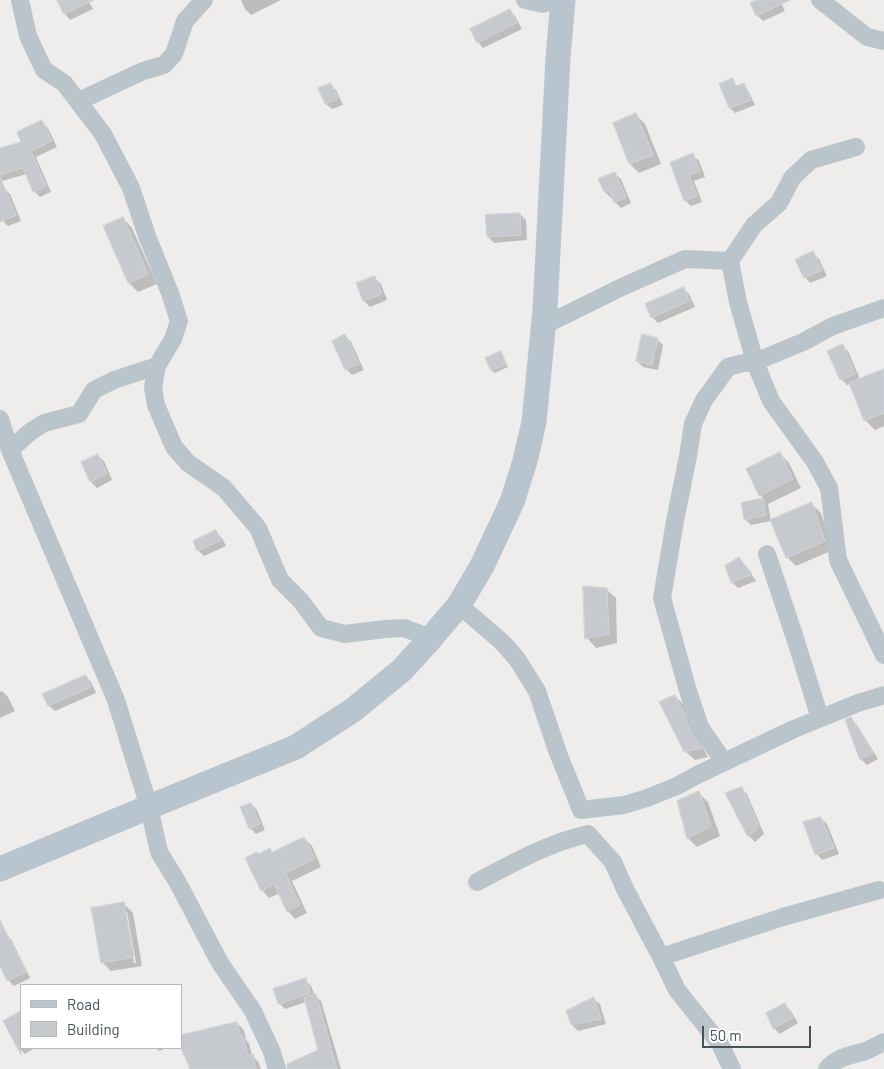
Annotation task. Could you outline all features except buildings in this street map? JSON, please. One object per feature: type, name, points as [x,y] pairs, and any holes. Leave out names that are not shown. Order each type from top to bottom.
[{"type":"main road","points":[[0,869],[296,747],[353,710],[402,670],[459,605],[482,566],[512,502],[525,461],[534,422],[543,326],[563,0]]},
{"type":"street","points":[[20,0],[28,36],[44,70],[64,83],[79,101],[103,134],[131,188],[147,236],[170,293],[179,322],[173,339],[157,366],[153,387],[156,405],[174,447],[188,463],[224,488],[258,528],[280,580],[301,601],[321,628],[345,634],[385,628],[404,628],[431,638]]},
{"type":"street","points":[[79,101],[143,71],[164,65],[174,54],[185,21],[204,0]]},
{"type":"street","points":[[525,0],[543,4],[556,0]]},
{"type":"street","points":[[820,0],[867,37],[884,41]]},
{"type":"street","points":[[856,147],[811,160],[792,178],[779,203],[754,225],[730,261],[738,302],[755,362],[771,401],[815,462],[829,488],[838,560],[884,655]]},
{"type":"street","points":[[543,326],[622,287],[685,259],[730,261]]},
{"type":"street","points":[[724,762],[700,727],[662,598],[693,424],[704,400],[728,367],[755,362],[803,342],[833,326],[884,308]]},
{"type":"street","points":[[10,450],[30,432],[44,423],[79,414],[94,390],[114,380],[157,366]]},
{"type":"street","points":[[0,419],[10,450],[116,700],[149,807],[159,852],[178,883],[220,962],[253,1011],[272,1052],[277,1069]]},
{"type":"street","points":[[767,554],[796,638],[820,718]]},
{"type":"street","points":[[459,605],[502,642],[517,659],[536,691],[581,810],[588,834],[613,862],[677,990],[720,1044],[732,1069]]},
{"type":"street","points":[[581,810],[624,805],[648,798],[820,718],[884,695]]},
{"type":"street","points":[[477,882],[543,848],[573,837],[588,834]]},
{"type":"street","points":[[661,957],[783,917],[879,890]]},
{"type":"street","points":[[827,1069],[830,1064],[844,1057],[867,1050],[884,1042]]}]
